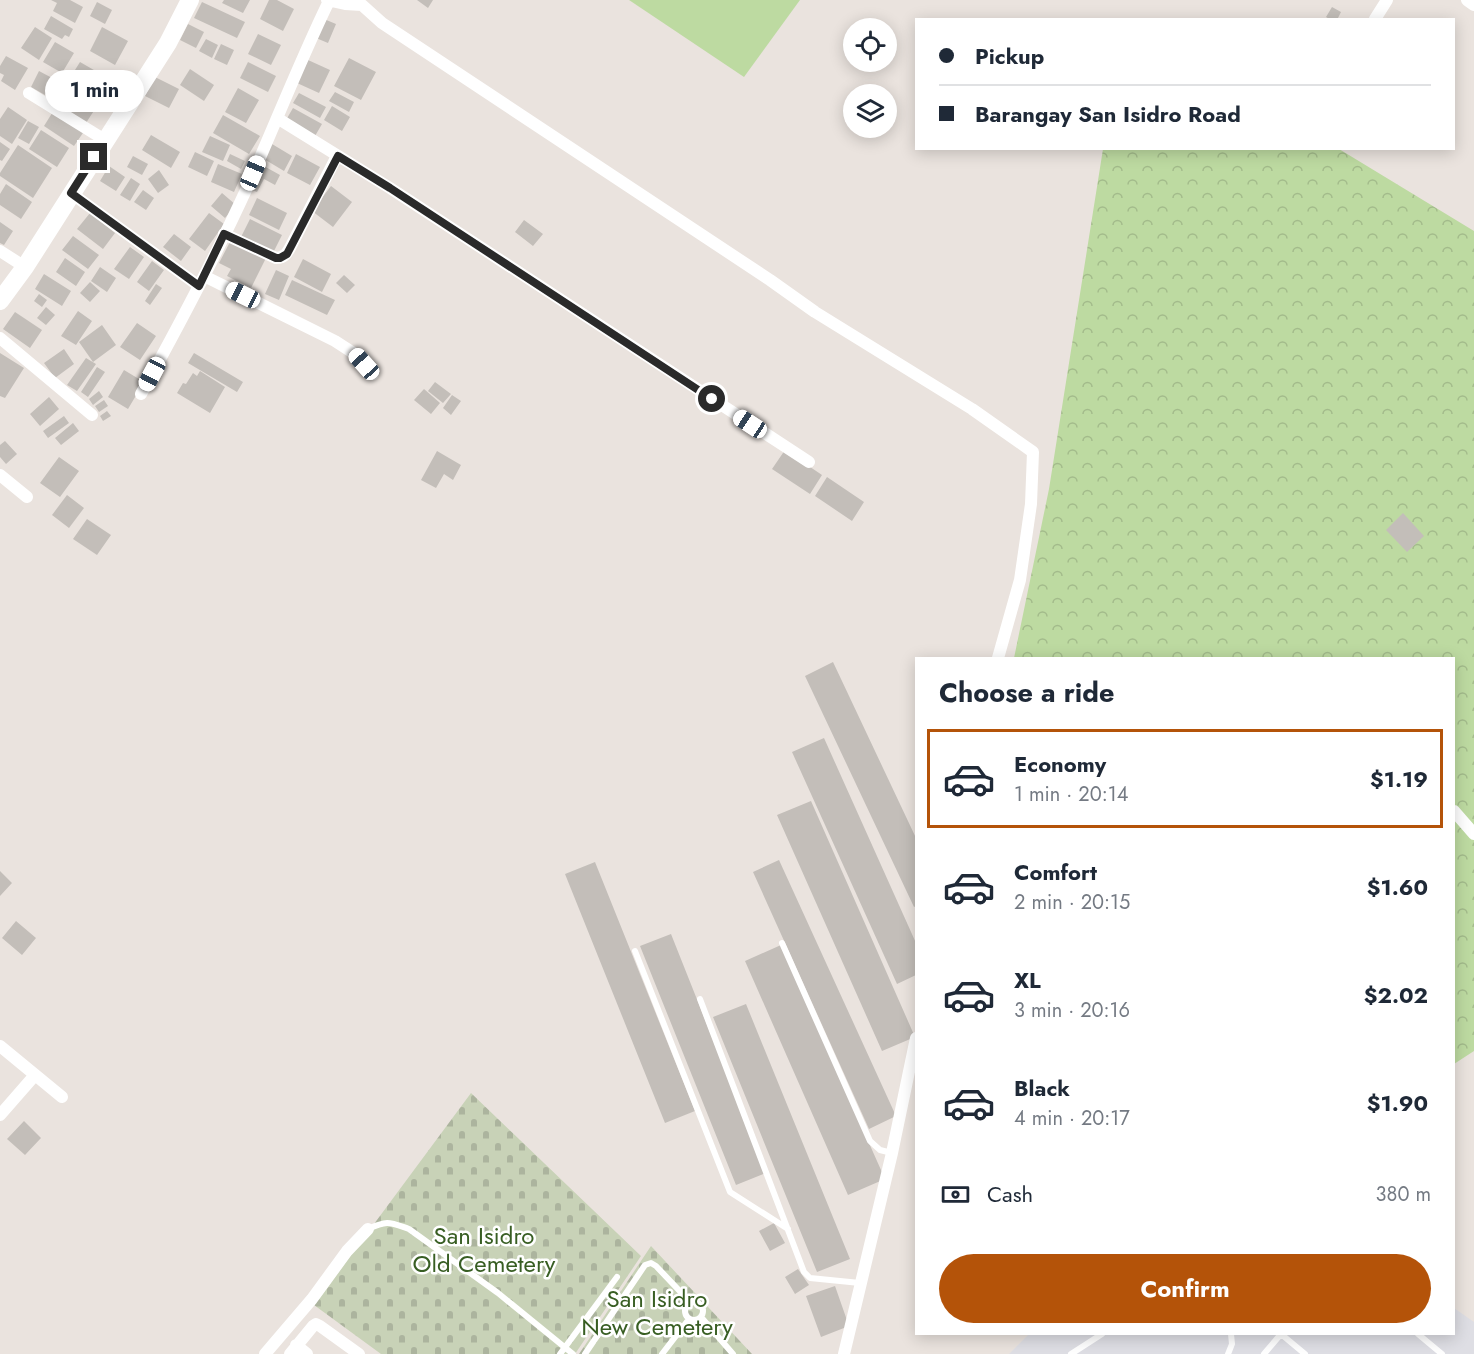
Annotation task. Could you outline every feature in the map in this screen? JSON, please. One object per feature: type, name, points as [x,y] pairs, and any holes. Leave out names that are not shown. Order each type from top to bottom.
[{"type":"street","points":[[0,301],[25,267],[168,43],[190,0]]},
{"type":"street","points":[[1376,18],[1386,0]]},
{"type":"street","points":[[1467,0],[1474,5]]},
{"type":"street","points":[[141,394],[201,281],[245,191],[328,1],[364,2],[382,23],[815,312],[972,409],[1033,453],[1031,504],[1020,580],[998,657]]},
{"type":"street","points":[[29,93],[105,140]]},
{"type":"street","points":[[277,118],[390,188],[809,462]]},
{"type":"street","points":[[224,234],[276,258],[287,254],[338,156]]},
{"type":"street","points":[[71,193],[201,281],[335,341],[355,354],[373,374]]},
{"type":"street","points":[[0,251],[25,267]]},
{"type":"street","points":[[0,338],[92,415]]},
{"type":"street","points":[[0,475],[27,497]]},
{"type":"street","points":[[1455,812],[1474,834]]},
{"type":"street","points":[[844,1354],[892,1153],[915,1043]]},
{"type":"street","points":[[0,1046],[62,1097]]},
{"type":"street","points":[[0,1115],[35,1075]]},
{"type":"street","points":[[265,1354],[312,1299],[347,1251],[368,1229]]},
{"type":"street","points":[[308,1354],[293,1350],[316,1324],[359,1354]]},
{"type":"lane","points":[[783,943],[870,1141],[880,1149],[892,1153]]},
{"type":"lane","points":[[634,951],[729,1192],[788,1229]]},
{"type":"lane","points":[[700,999],[804,1272],[810,1278],[860,1283]]},
{"type":"lane","points":[[368,1229],[382,1223],[409,1230],[498,1293],[573,1354]]},
{"type":"lane","points":[[585,1354],[645,1265],[651,1263],[656,1266],[691,1303]]},
{"type":"lane","points":[[560,1354],[617,1277]]},
{"type":"lane","points":[[696,1302],[700,1304],[703,1308],[701,1317],[693,1321],[689,1319],[685,1310],[687,1306],[696,1302]]},
{"type":"lane","points":[[701,1317],[733,1354]]},
{"type":"lane","points":[[662,1354],[689,1319]]},
{"type":"lane","points":[[1071,1354],[1100,1335]]},
{"type":"lane","points":[[1228,1354],[1232,1344],[1231,1335]]},
{"type":"lane","points":[[1264,1354],[1280,1335]]},
{"type":"lane","points":[[1282,1335],[1305,1354]]},
{"type":"lane","points":[[1419,1335],[1442,1354]]},
{"type":"shaded area","points":[[1455,1309],[1474,1322],[1474,1354],[1009,1354],[1028,1335],[1455,1335]]},
{"type":"green space","points":[[629,0],[800,0],[744,77]]},
{"type":"green space","points":[[1103,150],[1341,150],[1474,231],[1474,1051],[1455,1063],[1455,657],[1014,657],[1049,489]]},
{"type":"green space","name":"San Isidro Old Cemetery","points":[[471,1093],[641,1256],[575,1354],[381,1354],[314,1305]]},
{"type":"green space","name":"San Isidro New Cemetery","points":[[651,1246],[752,1354],[579,1354]]},
{"type":"building","points":[[51,0],[70,0],[83,7],[75,23],[53,11],[57,3]]},
{"type":"building","points":[[224,0],[250,0],[243,13],[222,3]]},
{"type":"building","points":[[269,0],[277,0],[294,9],[283,31],[260,19]]},
{"type":"building","points":[[417,0],[433,0],[428,8]]},
{"type":"building","points":[[97,2],[112,10],[105,24],[90,16]]},
{"type":"building","points":[[202,2],[245,22],[237,38],[194,18]]},
{"type":"building","points":[[1332,7],[1341,12],[1338,18],[1326,17]]},
{"type":"building","points":[[51,16],[73,29],[69,37],[65,35],[62,39],[44,29]]},
{"type":"building","points":[[324,19],[336,24],[328,43],[316,38]]},
{"type":"building","points":[[188,24],[204,32],[196,48],[180,40]]},
{"type":"building","points":[[35,27],[52,38],[39,60],[21,48]]},
{"type":"building","points":[[102,27],[128,41],[115,65],[90,51]]},
{"type":"building","points":[[258,34],[281,45],[271,65],[248,54]]},
{"type":"building","points":[[206,39],[218,45],[212,58],[199,51]]},
{"type":"building","points":[[55,42],[74,53],[62,73],[43,62]]},
{"type":"building","points":[[221,44],[234,50],[227,65],[214,59]]},
{"type":"building","points":[[6,56],[28,68],[15,90],[1,81],[4,75],[0,73],[0,66]]},
{"type":"building","points":[[349,58],[376,72],[361,100],[334,86]]},
{"type":"building","points":[[308,60],[330,70],[319,93],[297,83]]},
{"type":"building","points":[[80,62],[106,77],[96,93],[70,78]]},
{"type":"building","points":[[248,62],[276,76],[268,92],[240,78]]},
{"type":"building","points":[[190,69],[214,85],[204,101],[180,85]]},
{"type":"building","points":[[39,71],[54,79],[45,95],[31,87]]},
{"type":"building","points":[[155,77],[179,89],[169,108],[145,96]]},
{"type":"building","points":[[238,88],[259,100],[246,123],[225,112]]},
{"type":"building","points":[[74,91],[97,106],[86,123],[63,108]]},
{"type":"building","points":[[335,92],[354,102],[349,112],[329,101]]},
{"type":"building","points":[[299,93],[326,107],[320,118],[293,103]]},
{"type":"building","points":[[332,106],[350,117],[342,131],[324,120]]},
{"type":"building","points":[[8,107],[27,120],[12,144],[0,136],[0,119]]},
{"type":"building","points":[[293,108],[322,124],[315,136],[286,120]]},
{"type":"building","points":[[54,110],[85,130],[74,146],[44,126]]},
{"type":"building","points":[[223,115],[260,136],[249,154],[213,133]]},
{"type":"building","points":[[28,121],[39,127],[29,144],[18,138]]},
{"type":"building","points":[[41,130],[69,148],[57,167],[29,149]]},
{"type":"building","points":[[151,135],[180,152],[171,168],[142,150]]},
{"type":"building","points":[[210,136],[230,145],[223,161],[202,152]]},
{"type":"building","points":[[0,142],[10,149],[2,161],[0,160]]},
{"type":"building","points":[[272,144],[292,156],[284,171],[264,159]]},
{"type":"building","points":[[18,145],[52,168],[33,198],[0,176]]},
{"type":"building","points":[[195,152],[214,161],[207,176],[188,167]]},
{"type":"building","points":[[230,154],[245,161],[241,169],[227,161]]},
{"type":"building","points":[[296,154],[320,167],[310,185],[287,173]]},
{"type":"building","points":[[133,156],[148,164],[142,175],[127,167]]},
{"type":"building","points":[[218,164],[242,174],[234,192],[211,182]]},
{"type":"building","points":[[262,165],[280,175],[275,185],[264,179],[257,192],[250,189]]},
{"type":"building","points":[[109,166],[125,177],[116,191],[100,181]]},
{"type":"building","points":[[159,170],[169,185],[158,193],[148,179]]},
{"type":"building","points":[[131,178],[140,184],[130,201],[120,195]]},
{"type":"building","points":[[6,184],[32,202],[21,219],[0,205],[0,194]]},
{"type":"building","points":[[331,186],[352,202],[333,227],[312,211]]},
{"type":"building","points":[[143,190],[154,198],[146,210],[134,202]]},
{"type":"building","points":[[222,193],[236,205],[225,218],[211,206]]},
{"type":"building","points":[[257,198],[287,213],[279,230],[249,215]]},
{"type":"building","points":[[90,213],[115,233],[103,249],[77,229]]},
{"type":"building","points":[[209,213],[224,224],[205,251],[189,239]]},
{"type":"building","points":[[250,219],[282,235],[273,253],[241,237]]},
{"type":"building","points":[[524,220],[543,234],[533,246],[515,232]]},
{"type":"building","points":[[0,222],[13,231],[4,245],[0,243]]},
{"type":"building","points":[[174,234],[191,247],[181,261],[163,247]]},
{"type":"building","points":[[73,236],[99,255],[88,269],[62,250]]},
{"type":"building","points":[[231,240],[266,258],[251,288],[227,276],[231,269],[219,263]]},
{"type":"building","points":[[130,247],[144,257],[129,279],[114,269]]},
{"type":"building","points":[[65,258],[85,272],[76,286],[56,272]]},
{"type":"building","points":[[303,259],[331,274],[322,292],[294,277]]},
{"type":"building","points":[[152,261],[164,270],[149,291],[137,282]]},
{"type":"building","points":[[100,267],[116,278],[107,292],[91,281]]},
{"type":"building","points":[[276,270],[289,276],[279,300],[265,294]]},
{"type":"building","points":[[44,274],[71,291],[62,306],[35,289]]},
{"type":"building","points":[[344,275],[355,285],[347,293],[336,283]]},
{"type":"building","points":[[292,280],[335,300],[327,315],[285,295]]},
{"type":"building","points":[[90,282],[100,291],[90,302],[80,293]]},
{"type":"building","points":[[156,284],[162,288],[150,305],[145,301]]},
{"type":"building","points":[[39,294],[47,300],[42,307],[34,301]]},
{"type":"building","points":[[46,307],[55,315],[46,325],[37,318]]},
{"type":"building","points":[[78,311],[92,321],[76,345],[61,336]]},
{"type":"building","points":[[15,312],[42,330],[30,348],[3,329]]},
{"type":"building","points":[[137,323],[156,336],[140,360],[120,347]]},
{"type":"building","points":[[102,325],[116,345],[93,362],[79,342]]},
{"type":"building","points":[[64,349],[74,364],[55,378],[44,363]]},
{"type":"building","points":[[0,353],[24,368],[5,398],[0,396]]},
{"type":"building","points":[[194,353],[243,382],[237,392],[188,363]]},
{"type":"building","points":[[86,358],[96,364],[77,391],[67,385]]},
{"type":"building","points":[[97,367],[105,372],[88,397],[81,392]]},
{"type":"building","points":[[124,370],[144,382],[128,409],[108,397]]},
{"type":"building","points":[[200,371],[225,387],[210,413],[177,393],[193,373],[197,376]]},
{"type":"building","points":[[435,382],[451,394],[443,403],[428,391]]},
{"type":"building","points":[[424,389],[440,403],[431,414],[414,400]]},
{"type":"building","points":[[99,391],[103,397],[93,405],[89,399]]},
{"type":"building","points":[[452,395],[461,401],[451,415],[443,408]]},
{"type":"building","points":[[49,397],[59,409],[40,426],[30,414]]},
{"type":"building","points":[[104,400],[108,406],[99,412],[95,406]]},
{"type":"building","points":[[107,411],[111,416],[103,421],[100,416]]},
{"type":"building","points":[[64,416],[69,423],[48,438],[43,431]]},
{"type":"building","points":[[73,423],[79,431],[61,445],[55,438]]},
{"type":"building","points":[[5,441],[17,454],[6,464],[0,457],[0,445]]},
{"type":"building","points":[[785,450],[822,475],[810,494],[772,469]]},
{"type":"building","points":[[437,451],[461,465],[453,480],[444,474],[436,488],[421,480]]},
{"type":"building","points":[[59,457],[79,471],[60,497],[40,483]]},
{"type":"building","points":[[827,477],[864,502],[852,521],[815,496]]},
{"type":"building","points":[[67,495],[84,508],[69,528],[52,515]]},
{"type":"building","points":[[1403,513],[1424,536],[1407,552],[1386,530]]},
{"type":"building","points":[[87,519],[111,535],[97,555],[73,539]]},
{"type":"building","points":[[833,662],[915,836],[914,907],[805,676]]},
{"type":"building","points":[[824,738],[915,941],[915,975],[897,984],[792,752]]},
{"type":"building","points":[[811,801],[915,1037],[882,1051],[777,815]]},
{"type":"building","points":[[779,860],[896,1116],[869,1129],[753,872]]},
{"type":"building","points":[[595,862],[695,1111],[665,1123],[565,874]]},
{"type":"building","points":[[0,871],[12,883],[0,896]]},
{"type":"building","points":[[16,921],[36,938],[22,955],[2,938]]},
{"type":"building","points":[[671,934],[766,1173],[736,1185],[640,946]]},
{"type":"building","points":[[781,945],[885,1179],[848,1195],[745,961]]},
{"type":"building","points":[[746,1004],[850,1259],[817,1272],[713,1017]]},
{"type":"building","points":[[24,1121],[41,1138],[25,1155],[7,1139]]},
{"type":"building","points":[[774,1223],[785,1243],[770,1251],[759,1231]]},
{"type":"building","points":[[798,1269],[809,1285],[795,1294],[785,1277]]},
{"type":"building","points":[[835,1286],[849,1326],[821,1337],[806,1296]]},
{"type":"route","points":[[94,157],[71,193],[199,286],[224,234],[276,258],[287,254],[338,156],[712,399]]}]
